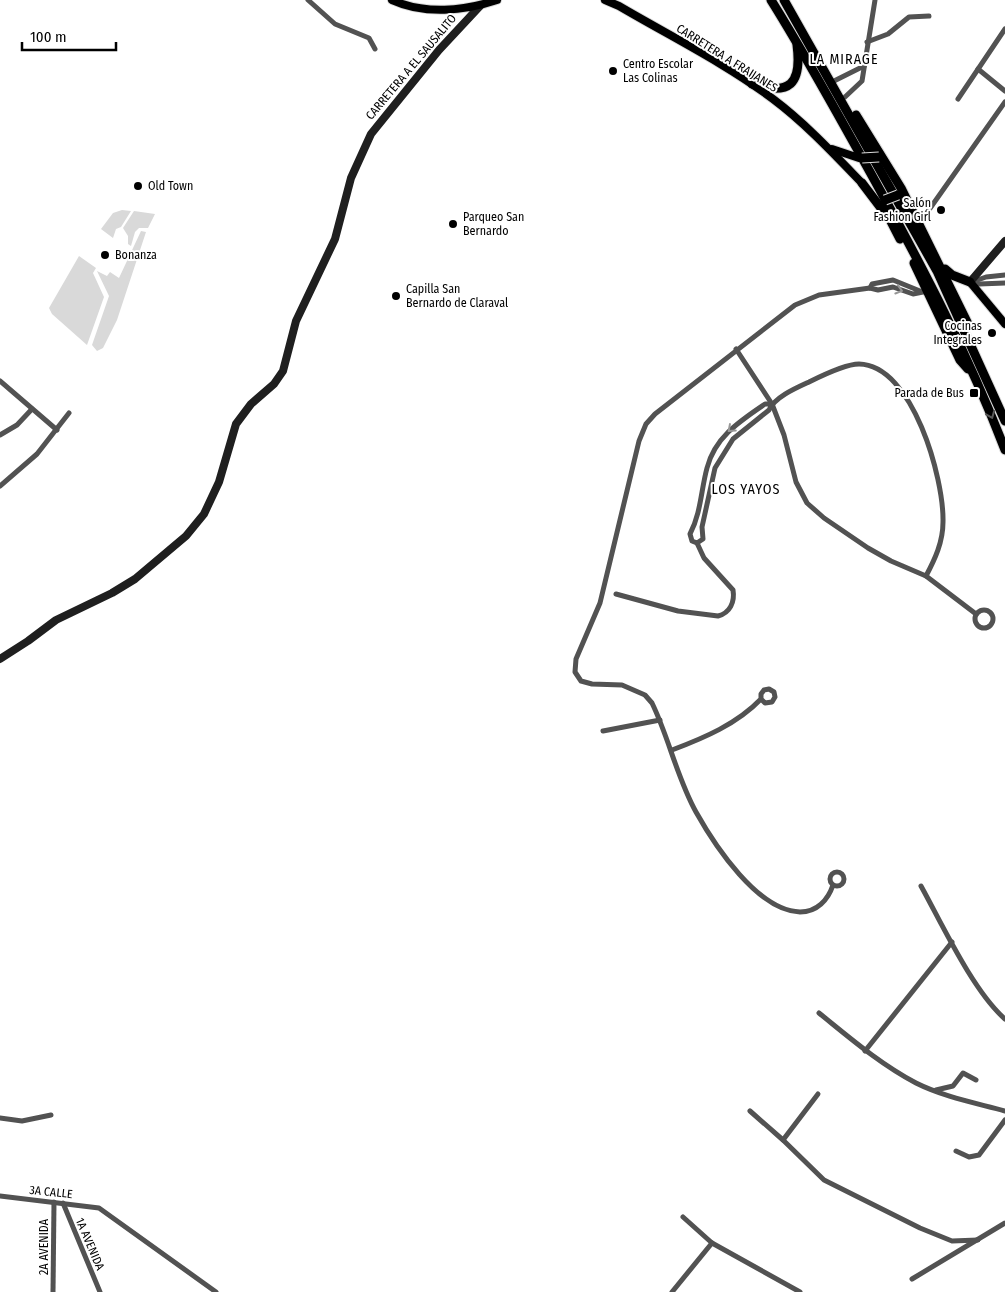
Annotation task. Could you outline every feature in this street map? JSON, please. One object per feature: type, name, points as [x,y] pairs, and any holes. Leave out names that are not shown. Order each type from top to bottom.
[{"type":"highway","points":[[771,0],[796,40],[927,275],[976,378],[1005,450]]},
{"type":"highway","points":[[784,0],[845,97],[938,259],[994,386],[997,401]]},
{"type":"highway","points":[[798,23],[937,271],[1005,421]]},
{"type":"highway","points":[[752,84],[775,90],[792,82],[798,71],[799,63],[796,40]]},
{"type":"highway","points":[[796,40],[882,198],[889,219],[960,360],[976,378]]},
{"type":"highway","points":[[861,158],[881,158]]},
{"type":"highway","points":[[862,182],[882,198]]},
{"type":"highway","points":[[862,182],[889,219]]},
{"type":"highway","points":[[882,198],[899,192]]},
{"type":"highway","points":[[938,259],[950,274],[970,282]]},
{"type":"highway","points":[[953,291],[955,282],[970,282]]},
{"type":"main road","points":[[392,0],[427,9],[480,6],[497,0]]},
{"type":"main road","name":"CARRETERA A FRAIJANES","points":[[605,0],[619,6],[752,84],[785,109],[828,147],[862,182]]},
{"type":"main road","name":"CARRETERA A FRAIJANES","points":[[828,147],[861,158]]},
{"type":"main road","points":[[970,282],[1005,324]]},
{"type":"street","points":[[308,0],[335,24],[369,38],[375,49]]},
{"type":"street","points":[[845,97],[859,86],[875,0]]},
{"type":"street","name":"CARRETERA A EL SAUSALITO","points":[[0,659],[28,642],[56,620],[112,593],[135,579],[186,536],[204,514],[219,482],[236,424],[251,404],[274,384],[283,371],[296,321],[340,226],[351,178],[371,134],[439,50],[480,6]]},
{"type":"street","points":[[867,42],[888,34],[909,18],[929,16]]},
{"type":"street","points":[[958,99],[1005,29]]},
{"type":"street","points":[[834,80],[864,66]]},
{"type":"street","points":[[978,69],[1005,91]]},
{"type":"street","points":[[919,224],[1005,102]]},
{"type":"street","points":[[970,282],[1005,241]]},
{"type":"street","points":[[970,282],[979,278],[1005,275]]},
{"type":"street","points":[[833,885],[830,895],[821,905],[802,912],[780,907],[749,884],[696,812],[652,703],[637,691],[622,685],[592,684],[581,681],[575,672],[576,659],[600,603],[639,441],[646,424],[655,414],[802,301],[819,294],[870,288],[872,284],[893,280],[924,291]]},
{"type":"street","points":[[970,282],[979,284],[1005,283]]},
{"type":"street","points":[[736,350],[772,404],[784,434],[796,482],[807,503],[824,518],[868,548],[891,561],[926,576],[976,614]]},
{"type":"street","points":[[697,543],[703,538],[702,527],[715,468],[732,439],[769,410],[772,404],[794,389],[858,364],[873,368],[895,382],[912,407],[925,438],[940,485],[943,524],[936,558],[926,576]]},
{"type":"street","points":[[0,381],[57,430]]},
{"type":"street","points":[[616,594],[678,611],[723,615],[732,604],[732,590],[704,558],[697,543],[692,541],[690,534],[696,525],[707,467],[723,436],[737,423],[765,404],[772,404]]},
{"type":"street","points":[[0,435],[17,425],[32,409]]},
{"type":"street","points":[[0,486],[37,454],[69,413]]},
{"type":"street","points":[[672,750],[722,728],[750,710],[761,699]]},
{"type":"street","points":[[603,731],[660,720]]},
{"type":"street","points":[[921,886],[952,942],[996,1011],[1005,1018]]},
{"type":"street","points":[[866,1051],[952,942]]},
{"type":"street","points":[[818,1013],[866,1051],[910,1079],[936,1090],[1005,1111]]},
{"type":"street","points":[[936,1090],[953,1086],[961,1074],[976,1080]]},
{"type":"street","points":[[783,1140],[818,1094]]},
{"type":"street","points":[[750,1111],[783,1140],[818,1176],[832,1184],[920,1228],[952,1241],[978,1240]]},
{"type":"street","points":[[0,1118],[22,1121],[51,1115]]},
{"type":"street","points":[[956,1150],[969,1157],[979,1154],[1005,1120]]},
{"type":"street","name":"3A CALLE","points":[[0,1196],[99,1208],[216,1292]]},
{"type":"street","name":"2A AVENIDA","points":[[53,1292],[54,1202]]},
{"type":"street","name":"1A AVENIDA","points":[[62,1203],[100,1292]]},
{"type":"street","points":[[683,1217],[712,1242],[800,1292]]},
{"type":"street","points":[[912,1279],[1005,1223]]},
{"type":"street","points":[[672,1292],[712,1242]]},
{"type":"shaded area","points":[[122,210],[131,211],[121,227],[116,229],[113,238],[101,229],[113,213]]},
{"type":"shaded area","points":[[134,211],[155,214],[148,228],[139,228],[135,232],[131,246],[128,244],[128,236],[123,228]]},
{"type":"shaded area","points":[[141,231],[146,232],[117,320],[103,348],[97,351],[92,345],[109,296],[97,271],[107,276],[110,272],[119,278]]},
{"type":"shaded area","points":[[79,256],[96,268],[93,273],[104,297],[87,345],[52,314],[49,308]]},
{"type":"place","name":"Centro Escolar Las Colinas","points":[[613,71]]},
{"type":"place","name":"Old Town","points":[[138,186]]},
{"type":"place","name":"Salón Fashion Girl","points":[[941,210]]},
{"type":"place","name":"Parqueo San Bernardo","points":[[453,224]]},
{"type":"place","name":"Bonanza","points":[[105,255]]},
{"type":"place","name":"Capilla San Bernardo de Claraval","points":[[396,296]]},
{"type":"place","name":"Cocinas Integrales","points":[[992,333]]},
{"type":"place","name":"Parada de Bus","points":[[974,393]]},
{"type":"district","name":"LA MIRAGE","points":[[844,59]]},
{"type":"district","name":"LOS YAYOS","points":[[746,489]]}]
